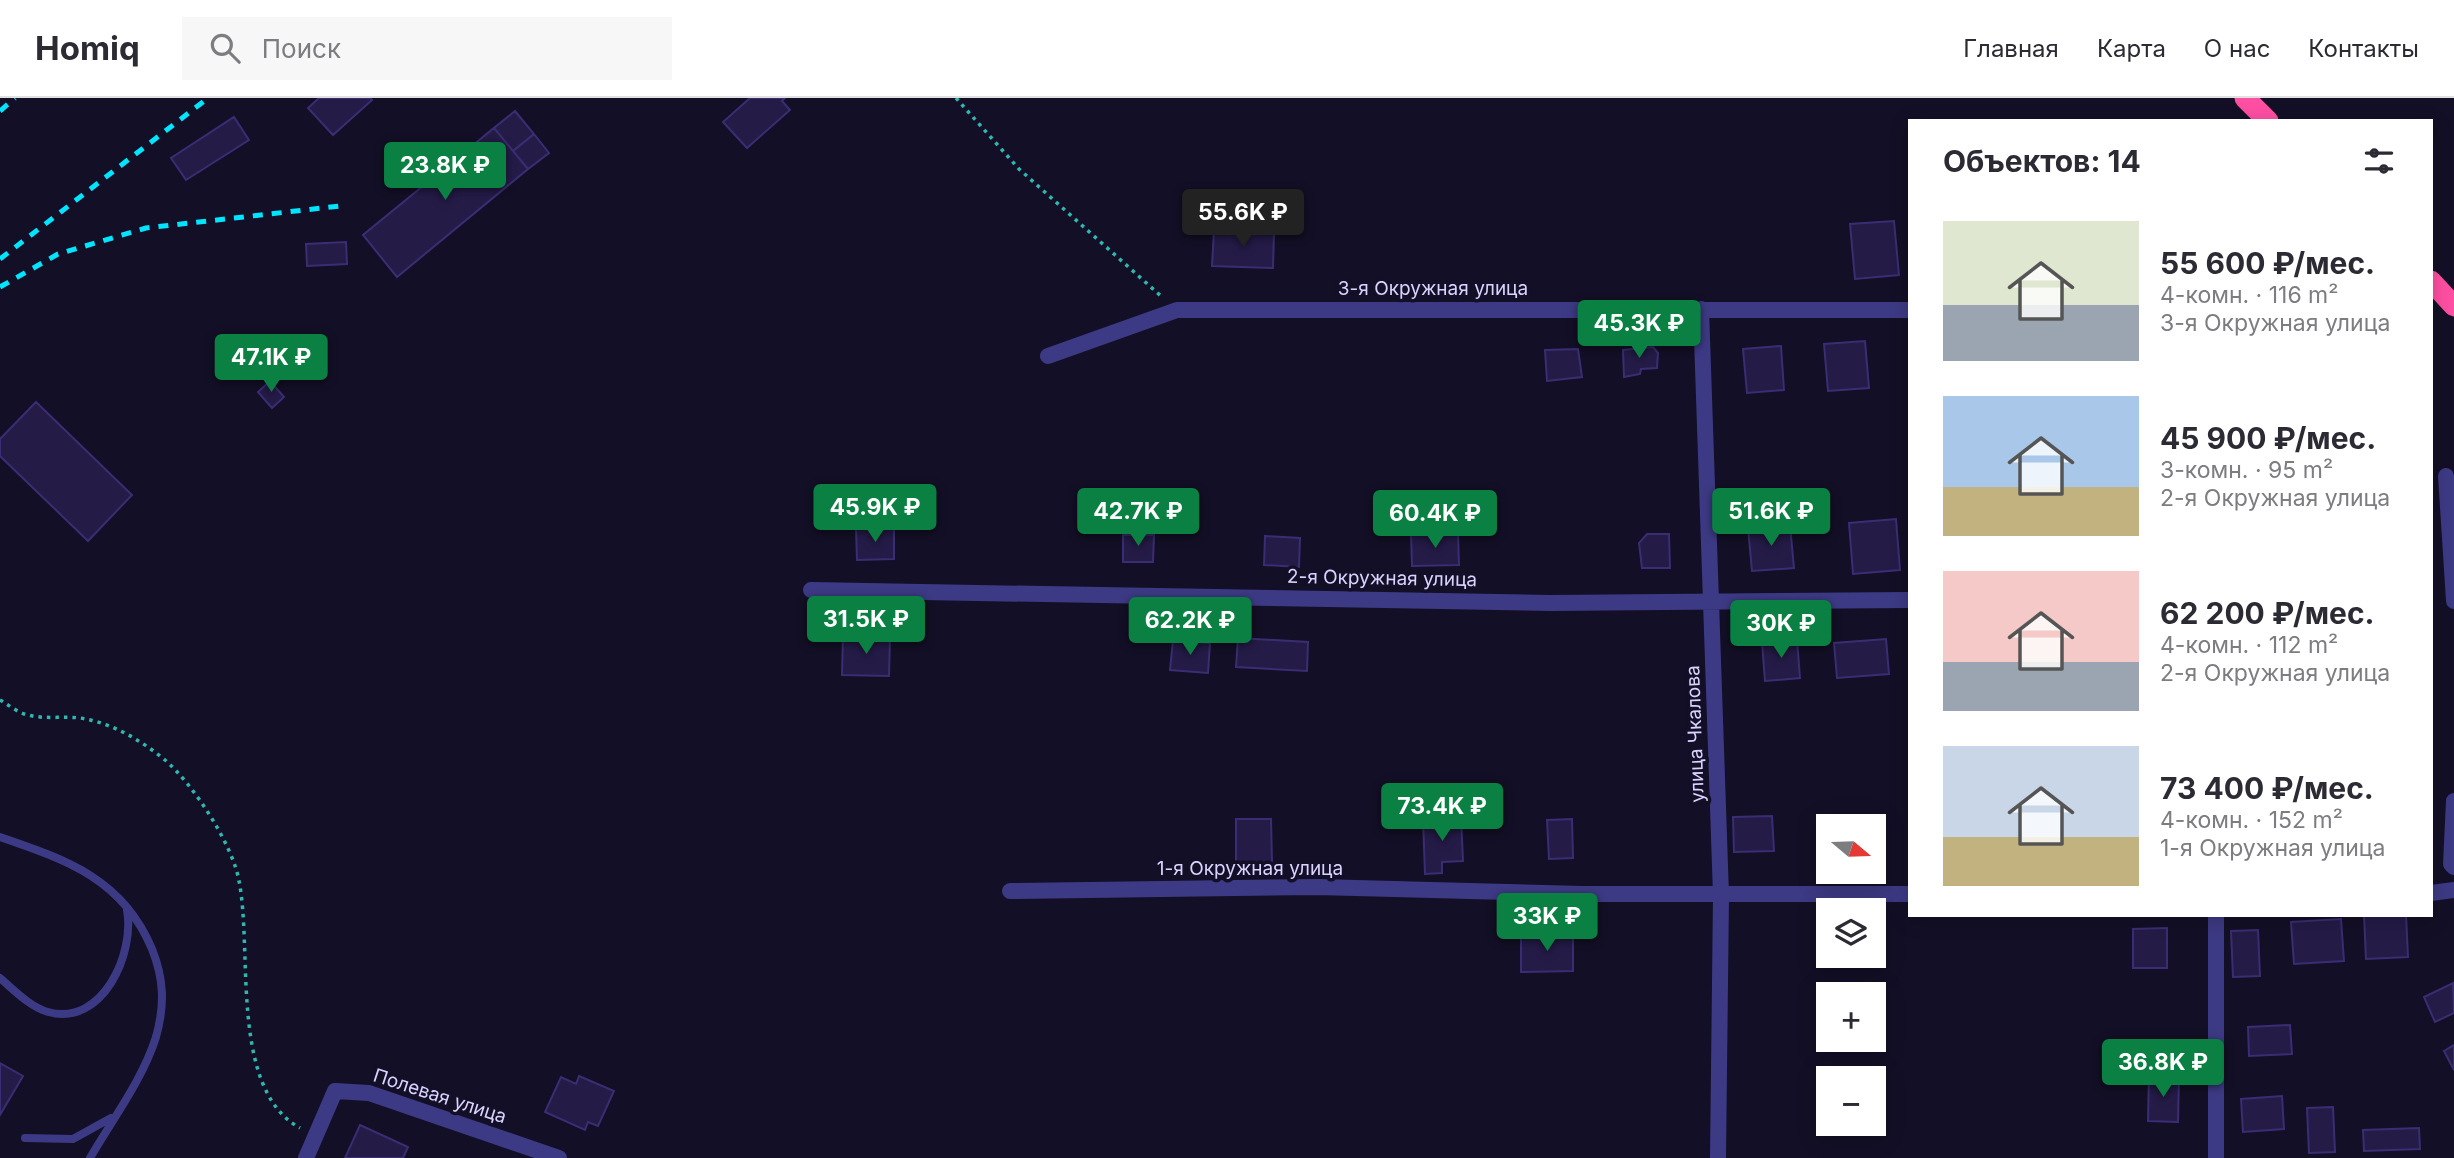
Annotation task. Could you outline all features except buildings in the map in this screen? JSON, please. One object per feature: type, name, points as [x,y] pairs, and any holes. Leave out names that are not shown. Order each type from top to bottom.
[{"type":"highway","points":[[2245,98],[2266,119]]},
{"type":"highway","points":[[2433,283],[2454,306]]},
{"type":"street","name":"улица Чкалова","points":[[1701,309],[1721,895],[1718,1158]]},
{"type":"street","name":"3-я Окружная улица","points":[[1048,356],[1177,310],[1908,310]]},
{"type":"street","points":[[2446,476],[2454,601]]},
{"type":"street","name":"2-я Окружная улица","points":[[811,590],[1550,603],[1908,600]]},
{"type":"street","points":[[2454,802],[2451,864],[2454,867]]},
{"type":"street","name":"1-я Окружная улица","points":[[1010,891],[1318,887],[1721,895],[1908,894]]},
{"type":"street","points":[[2433,892],[2454,890]]},
{"type":"street","points":[[2216,917],[2216,1158]]},
{"type":"street","name":"Полевая улица","points":[[306,1158],[335,1091],[346,1090],[369,1093],[559,1158]]},
{"type":"lane","points":[[0,837],[69,863],[105,884],[126,904],[147,938],[164,987],[156,1036],[149,1054],[90,1158]]},
{"type":"lane","points":[[0,978],[30,1003],[47,1012],[77,1011],[93,1003],[120,968],[128,946],[126,904]]},
{"type":"lane","points":[[25,1138],[73,1139],[114,1116]]},
{"type":"path","points":[[956,98],[1019,169],[1177,310]]},
{"type":"path","points":[[0,700],[26,715],[85,718],[121,730],[166,761],[204,808],[226,841],[239,880],[253,1063],[272,1105],[288,1121],[316,1136]]},
{"type":"railway","points":[[0,111],[15,98]]},
{"type":"railway","points":[[0,259],[208,98]]},
{"type":"railway","points":[[0,287],[58,254],[146,228],[340,206]]}]
